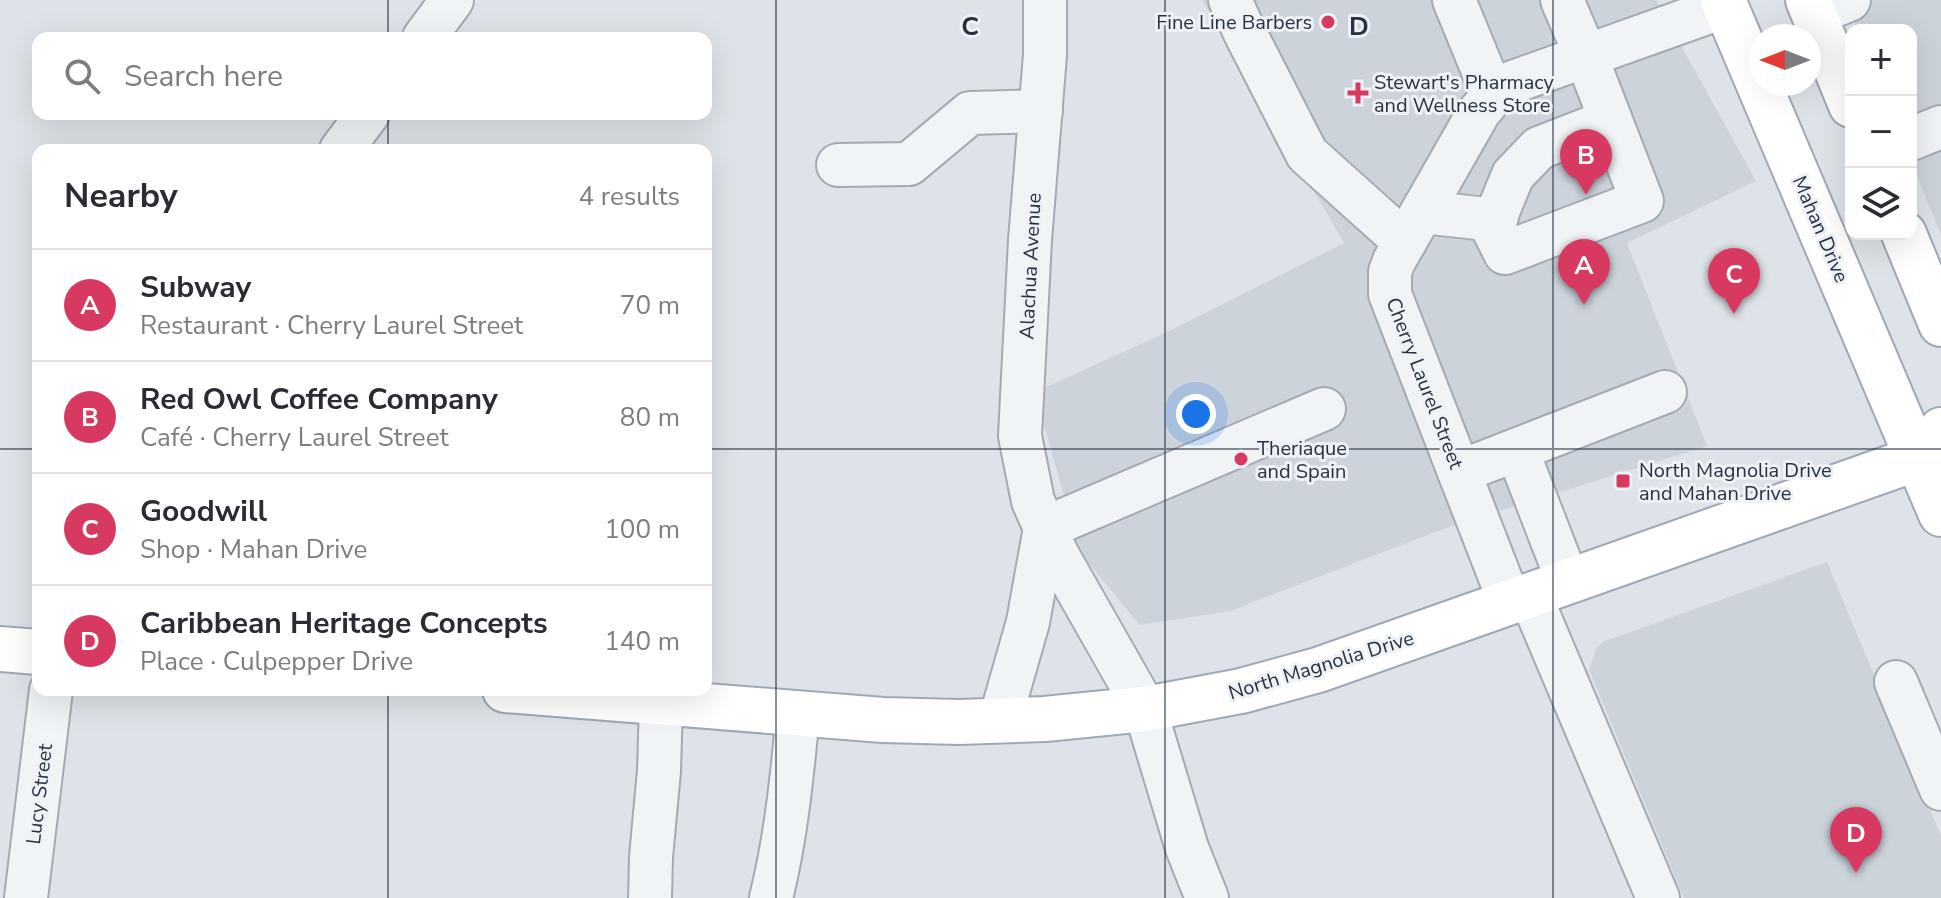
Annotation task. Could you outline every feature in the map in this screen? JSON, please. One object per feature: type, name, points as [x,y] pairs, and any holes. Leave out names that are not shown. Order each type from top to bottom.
[{"type":"main road","name":"Mahan Drive","points":[[1725,3],[1933,453],[1941,514]]},
{"type":"main road","points":[[1823,5],[1848,96]]},
{"type":"main road","points":[[1908,240],[1932,278],[1941,324]]},
{"type":"main road","name":"North Magnolia Drive","points":[[577,696],[883,720],[1057,718],[1145,709],[1241,691],[1318,670],[1933,453]]},
{"type":"main road","points":[[0,649],[32,652]]},
{"type":"street","points":[[428,32],[452,0]]},
{"type":"street","name":"Alachua Avenue","points":[[1045,0],[1045,55],[1030,240],[1020,436],[1033,501],[1045,528],[1145,709],[1187,848],[1207,898]]},
{"type":"street","points":[[1230,0],[1307,154],[1413,227],[1496,220]]},
{"type":"street","points":[[1454,0],[1493,95]]},
{"type":"street","points":[[1562,0],[1586,56],[1611,120],[1642,201],[1505,253],[1493,229],[1513,175],[1539,148],[1611,120]]},
{"type":"street","name":"Cherry Laurel Street","points":[[1658,898],[1536,594],[1459,472],[1390,294],[1390,272],[1479,112],[1493,95],[1513,82],[1725,3]]},
{"type":"street","points":[[838,165],[909,164],[970,113],[1041,111]]},
{"type":"street","points":[[346,144],[364,120]]},
{"type":"street","points":[[1917,137],[1941,127]]},
{"type":"street","points":[[1459,472],[1665,392]]},
{"type":"street","points":[[1000,720],[1028,622],[1045,528],[1324,409]]},
{"type":"street","points":[[1517,450],[1536,594]]},
{"type":"street","points":[[1896,682],[1932,730],[1941,789]]},
{"type":"street","name":"Lucy Street","points":[[26,898],[50,696]]},
{"type":"street","points":[[650,898],[661,703]]},
{"type":"street","points":[[771,898],[780,862],[792,782],[798,714]]},
{"type":"shaded area","points":[[1202,0],[1656,0],[1756,181],[1627,243],[1707,446],[1451,526],[1230,611],[1140,625],[1080,553],[1035,392],[1165,333],[1344,243]]},
{"type":"shaded area","points":[[1845,0],[1941,0],[1941,235],[1917,176],[1917,24],[1855,24]]},
{"type":"shaded area","points":[[1827,562],[1941,836],[1941,898],[1684,898],[1589,670],[1596,648],[1605,641]]},
{"type":"place","name":"Fine Line Barbers","points":[[1328,22]]},
{"type":"place","name":"Stewart's Pharmacy and Wellness Store","points":[[1358,93]]},
{"type":"place","name":"Red Owl Coffee Company","points":[[1586,195]]},
{"type":"place","name":"Subway","points":[[1584,305]]},
{"type":"place","name":"Goodwill","points":[[1734,314]]},
{"type":"place","name":"Theriaque and Spain","points":[[1241,459]]},
{"type":"place","name":"North Magnolia Drive and Mahan Drive","points":[[1623,481]]},
{"type":"place","name":"Caribbean Heritage Concepts","points":[[1856,873]]}]
